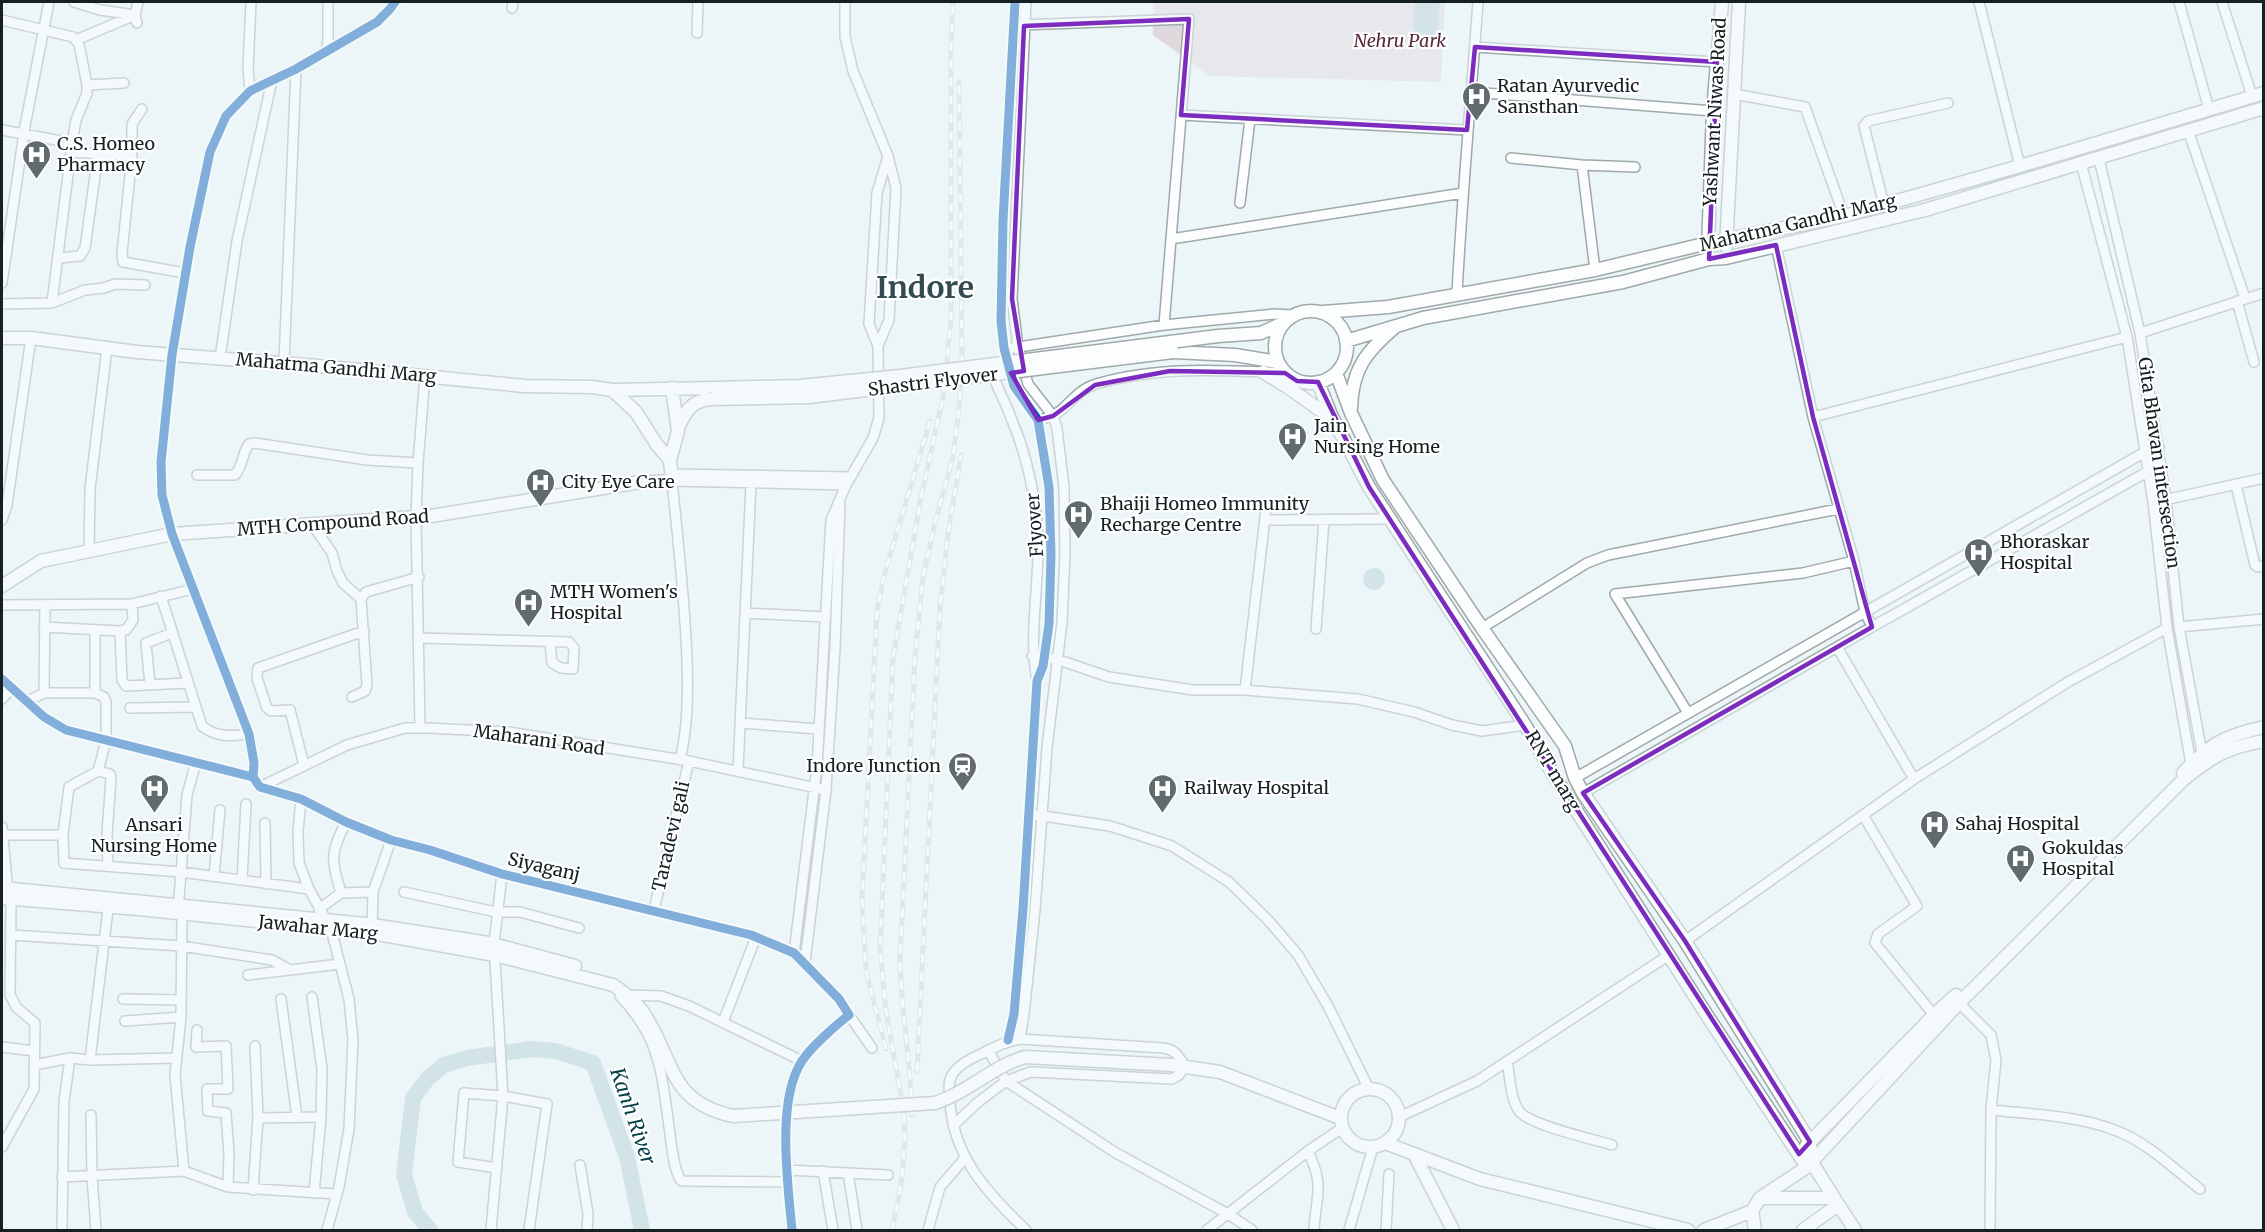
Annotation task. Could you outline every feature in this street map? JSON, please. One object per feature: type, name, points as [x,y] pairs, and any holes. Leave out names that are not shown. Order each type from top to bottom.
[{"type":"main road","name":"Yashwant Niwas Road","points":[[1709,259],[1713,111],[1722,2]]},
{"type":"main road","name":"Yashwant Niwas Road","points":[[1726,258],[1725,240],[1739,2]]},
{"type":"main road","name":"Mahatma Gandhi Marg","points":[[1323,312],[1388,307],[1595,270],[1708,243],[1844,216],[2258,95]]},
{"type":"main road","name":"Mahatma Gandhi Marg","points":[[1346,341],[1454,311],[1623,282],[1709,259],[1726,258],[1925,210],[2100,165],[2188,130],[2264,108]]},
{"type":"main road","points":[[1305,310],[1323,312],[1336,320],[1345,333],[1348,348],[1344,363],[1336,373],[1318,382],[1309,383],[1297,381],[1285,373],[1277,362],[1274,342],[1281,324],[1292,315],[1305,310]]},
{"type":"main road","name":"Shastri Flyover","points":[[678,431],[684,414],[693,404],[713,394],[889,377],[1218,336],[1261,333],[1281,324]]},
{"type":"main road","points":[[1351,413],[1353,385],[1360,364],[1376,344],[1398,325]]},
{"type":"main road","name":"Mahatma Gandhi Marg","points":[[2,338],[31,338],[172,355],[284,363],[525,386],[592,387],[612,390],[672,388]]},
{"type":"main road","name":"Shastri Flyover","points":[[672,388],[713,394],[809,397],[1173,352],[1218,354],[1277,362]]},
{"type":"main road","points":[[1263,372],[1335,421]]},
{"type":"main road","name":"RNT marg","points":[[1336,373],[1351,413],[1383,480],[1482,628],[1565,746],[1587,790],[1810,1142]]},
{"type":"main road","name":"RNT marg","points":[[1318,382],[1369,487],[1526,725],[1553,774],[1669,955],[1799,1154],[1836,1201],[1854,1230]]},
{"type":"main road","points":[[672,388],[678,431],[670,460],[672,477]]},
{"type":"main road","points":[[612,390],[636,412],[657,445],[670,460]]},
{"type":"main road","name":"MTH Compound Road","points":[[2,586],[42,561],[172,534],[416,517],[672,477]]},
{"type":"main road","points":[[1704,1230],[1752,1211],[1760,1198],[1809,1164],[1959,1003],[2184,779],[2202,753],[2222,739],[2264,727]]},
{"type":"main road","points":[[1799,1154],[1934,1015],[1982,972],[2193,767],[2234,748],[2264,741]]},
{"type":"main road","name":"Jawahar Marg","points":[[6,894],[180,910],[325,919],[558,960],[610,979],[610,985]]},
{"type":"main road","points":[[610,985],[626,994],[646,1016],[670,1068],[688,1096],[716,1112],[733,1116],[935,1103],[954,1097],[994,1070],[1025,1057],[1185,1066],[1220,1072],[1341,1123]]},
{"type":"main road","points":[[1369,1089],[1387,1094],[1398,1108],[1400,1117],[1396,1132],[1385,1143],[1373,1148],[1354,1143],[1347,1136],[1341,1123],[1344,1104],[1362,1090],[1369,1089]]},
{"type":"main road","points":[[1809,1164],[1810,1142]]},
{"type":"main road","points":[[1385,1143],[1480,1179],[1688,1230]]},
{"type":"main road","points":[[1414,1154],[1453,1230]]},
{"type":"main road","points":[[1760,1198],[1836,1201]]},
{"type":"main road","points":[[1803,1230],[1836,1201]]},
{"type":"main road","points":[[1752,1211],[1755,1230]]},
{"type":"street","points":[[2,283],[3,255],[49,2]]},
{"type":"street","points":[[79,2],[136,19]]},
{"type":"street","points":[[136,19],[138,2]]},
{"type":"street","points":[[250,91],[248,69],[251,2]]},
{"type":"street","points":[[326,52],[328,2]]},
{"type":"street","points":[[260,787],[253,777],[254,763],[249,734],[172,534],[162,495],[161,462],[172,355],[185,273],[210,152],[226,116],[250,91],[296,69],[376,22],[395,2]]},
{"type":"street","points":[[697,33],[698,2]]},
{"type":"street","points":[[845,2],[845,37],[853,71],[888,156],[896,188],[889,320],[878,346]]},
{"type":"street","points":[[1008,1040],[1014,1014],[1030,814],[1037,681],[1045,657],[1049,624],[1052,554],[1049,487],[1038,420],[1014,386],[1004,348],[1001,321],[1003,220],[1015,2]]},
{"type":"street","points":[[1020,1038],[1044,815],[1047,748],[1054,681],[1059,660],[1065,554],[1064,488],[1060,446],[1053,416],[1028,384],[1018,347],[1012,299],[1026,2]]},
{"type":"street","points":[[1457,294],[1478,2]]},
{"type":"street","points":[[1979,2],[2020,166]]},
{"type":"street","points":[[2179,2],[2209,109]]},
{"type":"street","points":[[2222,2],[2258,95]]},
{"type":"street","points":[[76,40],[136,19]]},
{"type":"street","points":[[1014,25],[1189,19],[1164,325]]},
{"type":"street","points":[[2,20],[73,37],[76,40],[87,85],[87,93],[76,120],[71,147],[52,303]]},
{"type":"street","points":[[1475,48],[1717,62]]},
{"type":"street","points":[[284,363],[296,69]]},
{"type":"street","points":[[220,358],[237,241],[272,81]]},
{"type":"street","points":[[87,85],[124,84]]},
{"type":"street","points":[[1472,92],[1713,111]]},
{"type":"street","points":[[1734,94],[1805,107],[1844,216]]},
{"type":"street","points":[[1884,205],[1864,126],[1868,121],[1948,103]]},
{"type":"street","points":[[142,109],[132,124],[132,156],[123,262],[185,273]]},
{"type":"street","points":[[1182,115],[1467,130]]},
{"type":"street","points":[[1240,203],[1250,119]]},
{"type":"street","points":[[2,130],[24,133],[98,154],[132,156]]},
{"type":"street","points":[[2188,130],[2241,300],[2254,362]]},
{"type":"street","points":[[59,258],[80,256],[85,248],[98,154]]},
{"type":"street","points":[[794,952],[814,788],[831,520],[877,426],[878,346],[869,324],[877,193],[888,156]]},
{"type":"street","points":[[1511,158],[1582,165],[1635,167]]},
{"type":"street","points":[[1582,165],[1595,270]]},
{"type":"street","name":"Gita Bhavan intersection","points":[[2100,165],[2140,333],[2159,447],[2179,627],[2202,753]]},
{"type":"street","points":[[2083,169],[2127,337],[2153,502],[2167,628],[2193,767]]},
{"type":"street","points":[[1171,239],[1463,193]]},
{"type":"street","points":[[2,203],[13,204]]},
{"type":"street","points":[[1776,245],[1813,417],[1854,561],[1865,612],[1872,627]]},
{"type":"street","points":[[1002,282],[1013,277]]},
{"type":"street","points":[[2,304],[52,303],[85,290],[115,284],[145,285]]},
{"type":"street","points":[[2140,333],[2264,293]]},
{"type":"street","points":[[1004,348],[1164,325],[1274,314],[1292,315]]},
{"type":"street","points":[[1813,417],[2127,337]]},
{"type":"street","points":[[2,520],[7,505],[31,338]]},
{"type":"street","points":[[88,551],[90,489],[107,348]]},
{"type":"street","points":[[1038,420],[1053,416],[1083,390],[1136,376],[1170,371],[1285,373]]},
{"type":"street","name":"Flyover","points":[[993,375],[1024,453],[1034,492],[1038,535],[1033,652],[1037,681]]},
{"type":"street","points":[[420,728],[419,577],[416,517],[425,376]]},
{"type":"street","points":[[196,474],[235,475],[239,471],[245,448],[255,443],[367,460],[418,463]]},
{"type":"street","points":[[1579,776],[2145,452],[2159,447]]},
{"type":"street","points":[[1587,790],[2161,464]]},
{"type":"street","points":[[672,477],[849,481]]},
{"type":"street","points":[[672,477],[751,484],[849,481]]},
{"type":"street","name":"Taradevi gali","points":[[654,910],[685,761],[688,691],[686,610],[672,477]]},
{"type":"street","points":[[2153,502],[2264,478]]},
{"type":"street","points":[[738,770],[751,484]]},
{"type":"street","points":[[2236,485],[2255,565],[2264,566]]},
{"type":"street","points":[[805,962],[826,790],[840,501]]},
{"type":"street","points":[[1245,690],[1266,509]]},
{"type":"street","points":[[1482,628],[1587,563],[1608,555],[1839,509]]},
{"type":"street","points":[[1316,630],[1324,519]]},
{"type":"street","points":[[1265,520],[1390,519]]},
{"type":"street","points":[[312,524],[332,552],[343,583],[361,600]]},
{"type":"street","points":[[1688,713],[1615,594],[1803,573],[1854,561]]},
{"type":"street","points":[[352,698],[365,691],[367,685],[361,600],[366,592],[419,577]]},
{"type":"street","points":[[2,605],[132,604],[193,590]]},
{"type":"street","points":[[161,596],[202,726],[210,733],[223,736],[249,734]]},
{"type":"street","points":[[44,627],[126,630],[132,624],[132,604]]},
{"type":"street","points":[[44,693],[45,605]]},
{"type":"street","points":[[745,613],[826,618]]},
{"type":"street","points":[[2179,627],[2264,619]]},
{"type":"street","points":[[1684,941],[1914,779],[2068,682],[2167,628]]},
{"type":"street","points":[[96,630],[96,693]]},
{"type":"street","points":[[120,631],[124,684],[131,687],[188,683]]},
{"type":"street","points":[[304,765],[290,710],[271,711],[267,708],[257,678],[258,668],[364,631]]},
{"type":"street","points":[[150,685],[146,643],[172,633]]},
{"type":"street","points":[[420,638],[550,643]]},
{"type":"street","points":[[1837,647],[1914,779]]},
{"type":"street","points":[[1033,652],[1109,677],[1193,690],[1245,690],[1358,699],[1482,731],[1526,725]]},
{"type":"street","points":[[2,679],[44,717],[66,730],[253,777]]},
{"type":"street","points":[[2,699],[11,689]]},
{"type":"street","points":[[26,702],[44,693],[96,693],[104,697],[106,741],[98,771]]},
{"type":"street","points":[[130,708],[196,707]]},
{"type":"street","points":[[741,723],[818,729]]},
{"type":"street","name":"Maharani Road","points":[[260,787],[347,745],[405,728],[420,728],[509,732],[738,770],[826,790]]},
{"type":"street","points":[[184,1172],[175,1075],[181,1017],[181,872],[187,795],[196,762]]},
{"type":"street","points":[[108,866],[107,834],[111,778],[110,774],[98,771],[69,788],[63,835],[64,863],[181,872],[309,889]]},
{"type":"street","name":"Siyaganj","points":[[260,787],[301,800],[346,822],[391,840],[430,850],[502,874],[756,937],[794,952],[839,999],[872,1048]]},
{"type":"street","points":[[301,800],[298,832],[299,863],[309,889],[325,919],[340,964],[349,999],[353,1040],[349,1129],[327,1230]]},
{"type":"street","points":[[242,880],[246,804]]},
{"type":"street","points":[[214,876],[220,810]]},
{"type":"street","points":[[1030,814],[1110,826],[1172,846],[1229,882],[1268,920],[1298,955],[1328,1006],[1369,1089]]},
{"type":"street","points":[[1863,815],[1917,906],[1878,934],[1875,943],[1934,1015]]},
{"type":"street","points":[[325,919],[341,893],[334,868],[333,853],[346,822]]},
{"type":"street","points":[[266,823],[266,884]]},
{"type":"street","points":[[2,1147],[34,1089],[34,1023],[17,1008],[10,995],[11,935],[2,827],[63,835]]},
{"type":"street","points":[[372,929],[373,892],[391,840]]},
{"type":"street","points":[[491,1230],[503,1096],[495,950],[496,912],[502,874]]},
{"type":"street","points":[[341,893],[373,892]]},
{"type":"street","points":[[404,892],[496,912],[520,912],[579,928]]},
{"type":"street","points":[[90,1060],[109,902]]},
{"type":"street","points":[[11,935],[181,946],[272,960],[290,970]]},
{"type":"street","points":[[723,1022],[756,937]]},
{"type":"street","points":[[1400,1117],[1477,1081],[1669,955]]},
{"type":"street","points":[[248,975],[340,964]]},
{"type":"street","points":[[610,985],[648,1031],[660,1062],[672,1144],[680,1179],[682,1181],[788,1182]]},
{"type":"street","points":[[626,994],[661,996],[689,1006],[802,1061]]},
{"type":"street","points":[[312,997],[322,1069],[321,1117],[314,1193]]},
{"type":"street","points":[[123,999],[181,1000]]},
{"type":"street","points":[[281,999],[297,1117]]},
{"type":"street","points":[[1959,1003],[1991,1035],[1996,1059],[1991,1110],[1990,1230]]},
{"type":"street","points":[[792,1230],[786,1140],[789,1095],[802,1061],[849,1015]]},
{"type":"street","points":[[125,1021],[181,1017]]},
{"type":"street","points":[[197,1029],[196,1047],[226,1046],[228,1089],[207,1089],[208,1110],[226,1113],[229,1154],[228,1188]]},
{"type":"street","points":[[953,1126],[977,1103],[1006,1081],[1031,1071],[1172,1079],[1185,1066],[1178,1056],[1168,1048],[1020,1038],[1008,1040],[974,1057],[952,1076],[949,1085],[953,1126],[965,1158],[972,1172],[1026,1230]]},
{"type":"street","points":[[253,1190],[258,1118],[255,1046]]},
{"type":"street","points":[[2,1047],[34,1051]]},
{"type":"street","points":[[988,1050],[1006,1081],[1116,1153],[1228,1214],[1252,1230]]},
{"type":"street","points":[[34,1065],[70,1058],[90,1060],[177,1058]]},
{"type":"street","points":[[62,1230],[64,1101],[70,1058]]},
{"type":"street","points":[[1508,1061],[1514,1099],[1520,1112],[1531,1121],[1612,1145]]},
{"type":"street","points":[[497,1168],[460,1163],[457,1159],[465,1093],[503,1096],[547,1104],[529,1230]]},
{"type":"street","points":[[1991,1110],[2068,1119],[2117,1131],[2148,1148],[2200,1189]]},
{"type":"street","points":[[92,1115],[92,1177],[96,1230]]},
{"type":"street","points":[[258,1118],[321,1117]]},
{"type":"street","points":[[1207,1230],[1341,1123]]},
{"type":"street","points":[[1349,1230],[1373,1148]]},
{"type":"street","points":[[1308,1151],[1317,1171],[1320,1186],[1314,1230]]},
{"type":"street","points":[[928,1230],[940,1188],[965,1158]]},
{"type":"street","points":[[580,1165],[588,1214],[587,1230]]},
{"type":"street","points":[[787,1170],[888,1175]]},
{"type":"street","points":[[822,1171],[832,1230]]},
{"type":"street","points":[[62,1177],[184,1172],[228,1188],[336,1194]]},
{"type":"street","points":[[848,1173],[857,1230]]},
{"type":"street","points":[[1386,1230],[1389,1174]]},
{"type":"highlighted area","points":[[1189,19],[1181,115],[1250,119],[1467,130],[1475,47],[1717,62],[1709,259],[1776,245],[1813,417],[1872,627],[1583,793],[1685,941],[1810,1142],[1799,1154],[1369,487],[1318,382],[1297,381],[1285,373],[1170,371],[1095,385],[1053,416],[1038,420],[1011,373],[1024,371],[1012,299],[1024,26]]},
{"type":"green space","name":"Nehru Park","points":[[1154,2],[1445,2],[1441,82],[1209,76],[1153,35]]},
{"type":"water","points":[[1415,2],[1440,2],[1436,47],[1412,45]]},
{"type":"water","points":[[1374,568],[1382,571],[1385,579],[1382,587],[1374,590],[1366,587],[1363,579],[1366,571]]},
{"type":"waterway","name":"Kanh River","points":[[430,1230],[415,1212],[404,1175],[413,1098],[428,1078],[444,1065],[467,1058],[531,1049],[556,1051],[593,1063],[627,1157],[642,1230]]},
{"type":"railway","points":[[892,1230],[901,1185],[905,1141],[904,1113],[886,1011],[880,950],[893,658],[921,497],[944,393],[951,317],[953,2]]},
{"type":"railway","points":[[912,1115],[900,960],[915,656],[923,577],[953,457],[959,410],[962,360],[959,82]]},
{"type":"railway","points":[[886,1049],[866,971],[862,899],[877,611],[884,576],[930,421]]},
{"type":"railway","points":[[917,1071],[940,606],[948,534],[961,455]]},
{"type":"cycle path","points":[[253,777],[254,763],[249,734],[172,534],[162,495],[161,462],[172,355],[190,247],[210,152],[226,116],[250,91],[296,69],[377,22],[395,2]]},
{"type":"cycle path","points":[[1008,1040],[1014,1014],[1023,909],[1037,681],[1043,666],[1049,624],[1051,554],[1049,487],[1038,420],[1014,386],[1004,348],[1001,321],[1003,220],[1015,2]]},
{"type":"cycle path","points":[[2,679],[44,717],[66,730],[253,777],[260,787],[301,799],[346,822],[391,840],[430,850],[502,874],[751,935],[794,953],[839,999],[849,1015],[811,1050],[802,1061],[794,1078],[786,1120],[792,1230]]},
{"type":"place","name":"Ratan Ayurvedic Sansthan","points":[[1476,122]]},
{"type":"place","name":"C.S. Homeo Pharmacy","points":[[36,180]]},
{"type":"place","name":"Jain Nursing Home","points":[[1293,462]]},
{"type":"place","name":"City Eye Care","points":[[541,508]]},
{"type":"place","name":"Bhaiji Homeo Immunity Recharge Centre","points":[[1079,540]]},
{"type":"place","name":"Bhoraskar Hospital","points":[[1979,578]]},
{"type":"place","name":"MTH Women's Hospital","points":[[529,628]]},
{"type":"place","name":"Indore Junction","points":[[962,792]]},
{"type":"place","name":"Ansari Nursing Home","points":[[154,814]]},
{"type":"place","name":"Railway Hospital","points":[[1163,814]]},
{"type":"place","name":"Sahaj Hospital","points":[[1934,850]]},
{"type":"place","name":"Gokuldas Hospital","points":[[2021,884]]},
{"type":"district","name":"Indore","points":[[925,288]]}]
